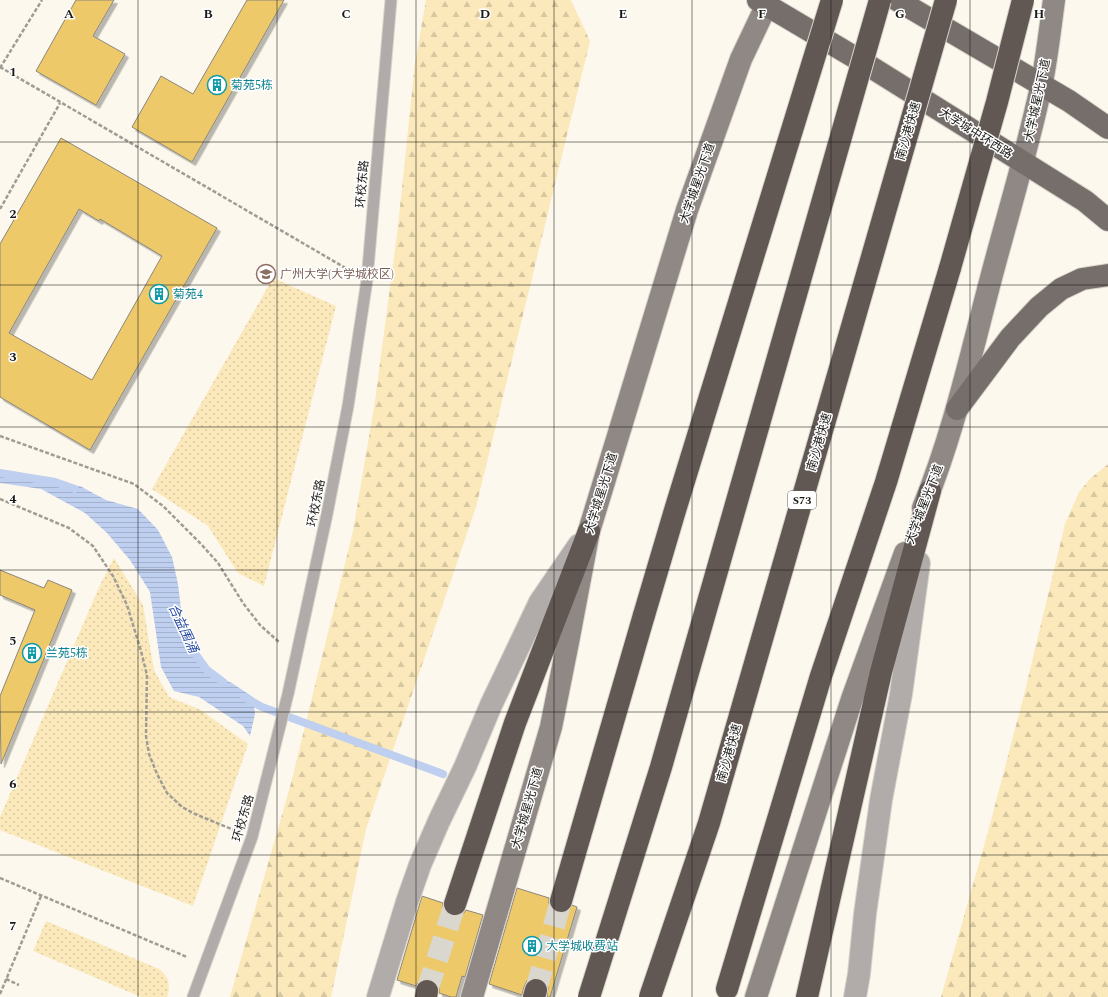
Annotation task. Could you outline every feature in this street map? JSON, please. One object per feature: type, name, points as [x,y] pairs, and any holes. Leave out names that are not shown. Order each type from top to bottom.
[{"type":"highway","points":[[561,901],[680,492],[832,0]]},
{"type":"highway","points":[[590,997],[661,767],[880,0]]},
{"type":"highway","name":"南沙港快速","points":[[650,997],[709,823],[946,0]]},
{"type":"highway","points":[[727,989],[821,676],[884,489],[918,378],[997,102],[1023,0]]},
{"type":"highway","points":[[807,997],[882,672],[930,491]]},
{"type":"highway","points":[[455,904],[515,723],[589,531]]},
{"type":"main road","points":[[897,0],[1069,101],[1108,128]]},
{"type":"main road","name":"大学城星光下道","points":[[756,997],[852,699],[898,569],[930,491],[957,409],[1042,85],[1054,0]]},
{"type":"main road","name":"大学城星光下道","points":[[472,997],[551,727],[589,531],[687,210],[741,59],[765,2]]},
{"type":"main road","name":"大学城中环西路","points":[[765,2],[1085,201],[1108,220]]},
{"type":"main road","points":[[957,409],[1010,338],[1039,307],[1061,289],[1082,279],[1108,275]]},
{"type":"street","points":[[855,997],[881,800],[901,694],[914,591],[930,491]]},
{"type":"street","points":[[378,997],[406,902],[420,865],[465,767],[491,705],[540,602],[589,531]]},
{"type":"lane","name":"环校东路","points":[[193,997],[252,837],[297,656],[327,514],[346,414],[366,280],[391,0]]},
{"type":"path","points":[[42,0],[0,68],[366,280]]},
{"type":"path","points":[[0,209],[60,103]]},
{"type":"path","points":[[0,436],[134,484],[163,506],[202,545],[218,563],[243,603],[260,624],[297,656]]},
{"type":"path","points":[[0,499],[69,528],[93,546],[113,576],[126,605],[141,651],[147,675],[146,736],[156,774],[167,793],[182,807],[195,814],[252,837]]},
{"type":"path","points":[[0,878],[204,965]]},
{"type":"path","points":[[0,994],[41,896]]},
{"type":"path","points":[[6,979],[19,985]]},
{"type":"green space","points":[[426,0],[571,0],[590,41],[476,507],[366,829],[331,997],[230,997],[291,783],[353,531],[375,401],[398,226],[415,63]]},
{"type":"green space","points":[[273,278],[336,306],[264,586],[238,573],[208,526],[152,489]]},
{"type":"green space","points":[[1108,464],[1108,997],[941,997],[989,828],[1024,695],[1065,524],[1079,492],[1090,479]]},
{"type":"green space","points":[[114,558],[143,605],[154,670],[169,697],[199,709],[248,744],[193,906],[0,830],[0,817],[100,585]]},
{"type":"green space","points":[[46,921],[159,969],[167,978],[169,985],[167,997],[141,997],[33,951]]},
{"type":"water","points":[[0,473],[53,485],[80,486],[106,500],[138,509],[158,530],[172,557],[178,584],[182,617],[205,672],[232,683],[253,697],[255,714],[250,736],[243,726],[199,697],[174,691],[161,667],[150,592],[130,560],[107,533],[85,513],[41,489],[0,483]]},
{"type":"building","points":[[76,0],[114,0],[93,36],[125,54],[96,105],[36,71]]},
{"type":"building","name":"菊苑5栋","points":[[247,0],[284,0],[192,162],[132,127],[161,76],[193,94]]},
{"type":"building","name":"菊苑4","points":[[61,138],[217,228],[90,450],[0,397],[0,244]],"holes":[[[79,209],[99,221],[100,219],[162,256],[92,380],[9,333]]]},
{"type":"building","name":"兰苑5栋","points":[[0,570],[44,588],[48,580],[72,590],[1,764],[0,696],[35,610],[0,595]]},
{"type":"building","name":"大学城收费站","points":[[517,888],[549,898],[549,904],[557,913],[564,913],[569,910],[572,905],[577,907],[550,997],[547,997],[548,987],[545,982],[539,978],[533,978],[527,981],[522,995],[489,984]]},
{"type":"building","points":[[422,896],[443,903],[445,912],[451,916],[463,914],[466,910],[483,915],[465,977],[462,976],[456,997],[439,993],[439,986],[435,981],[429,979],[422,979],[416,986],[397,980]]},
{"type":"waterway","name":"合益围涌","points":[[0,473],[55,482],[75,489]]},
{"type":"waterway","name":"合益围涌","points":[[194,652],[207,670],[223,682]]},
{"type":"waterway","name":"合益围涌","points":[[244,697],[262,707],[443,774]]},
{"type":"tunnel","points":[[536,990],[561,901]]},
{"type":"tunnel","points":[[427,991],[455,904]]},
{"type":"place","name":"菊苑5栋","points":[[217,85]]},
{"type":"place","name":"广州大学(大学城校区)","points":[[266,274]]},
{"type":"place","name":"菊苑4","points":[[159,294]]},
{"type":"place","name":"兰苑5栋","points":[[32,653]]},
{"type":"place","name":"大学城收费站","points":[[532,946]]}]
